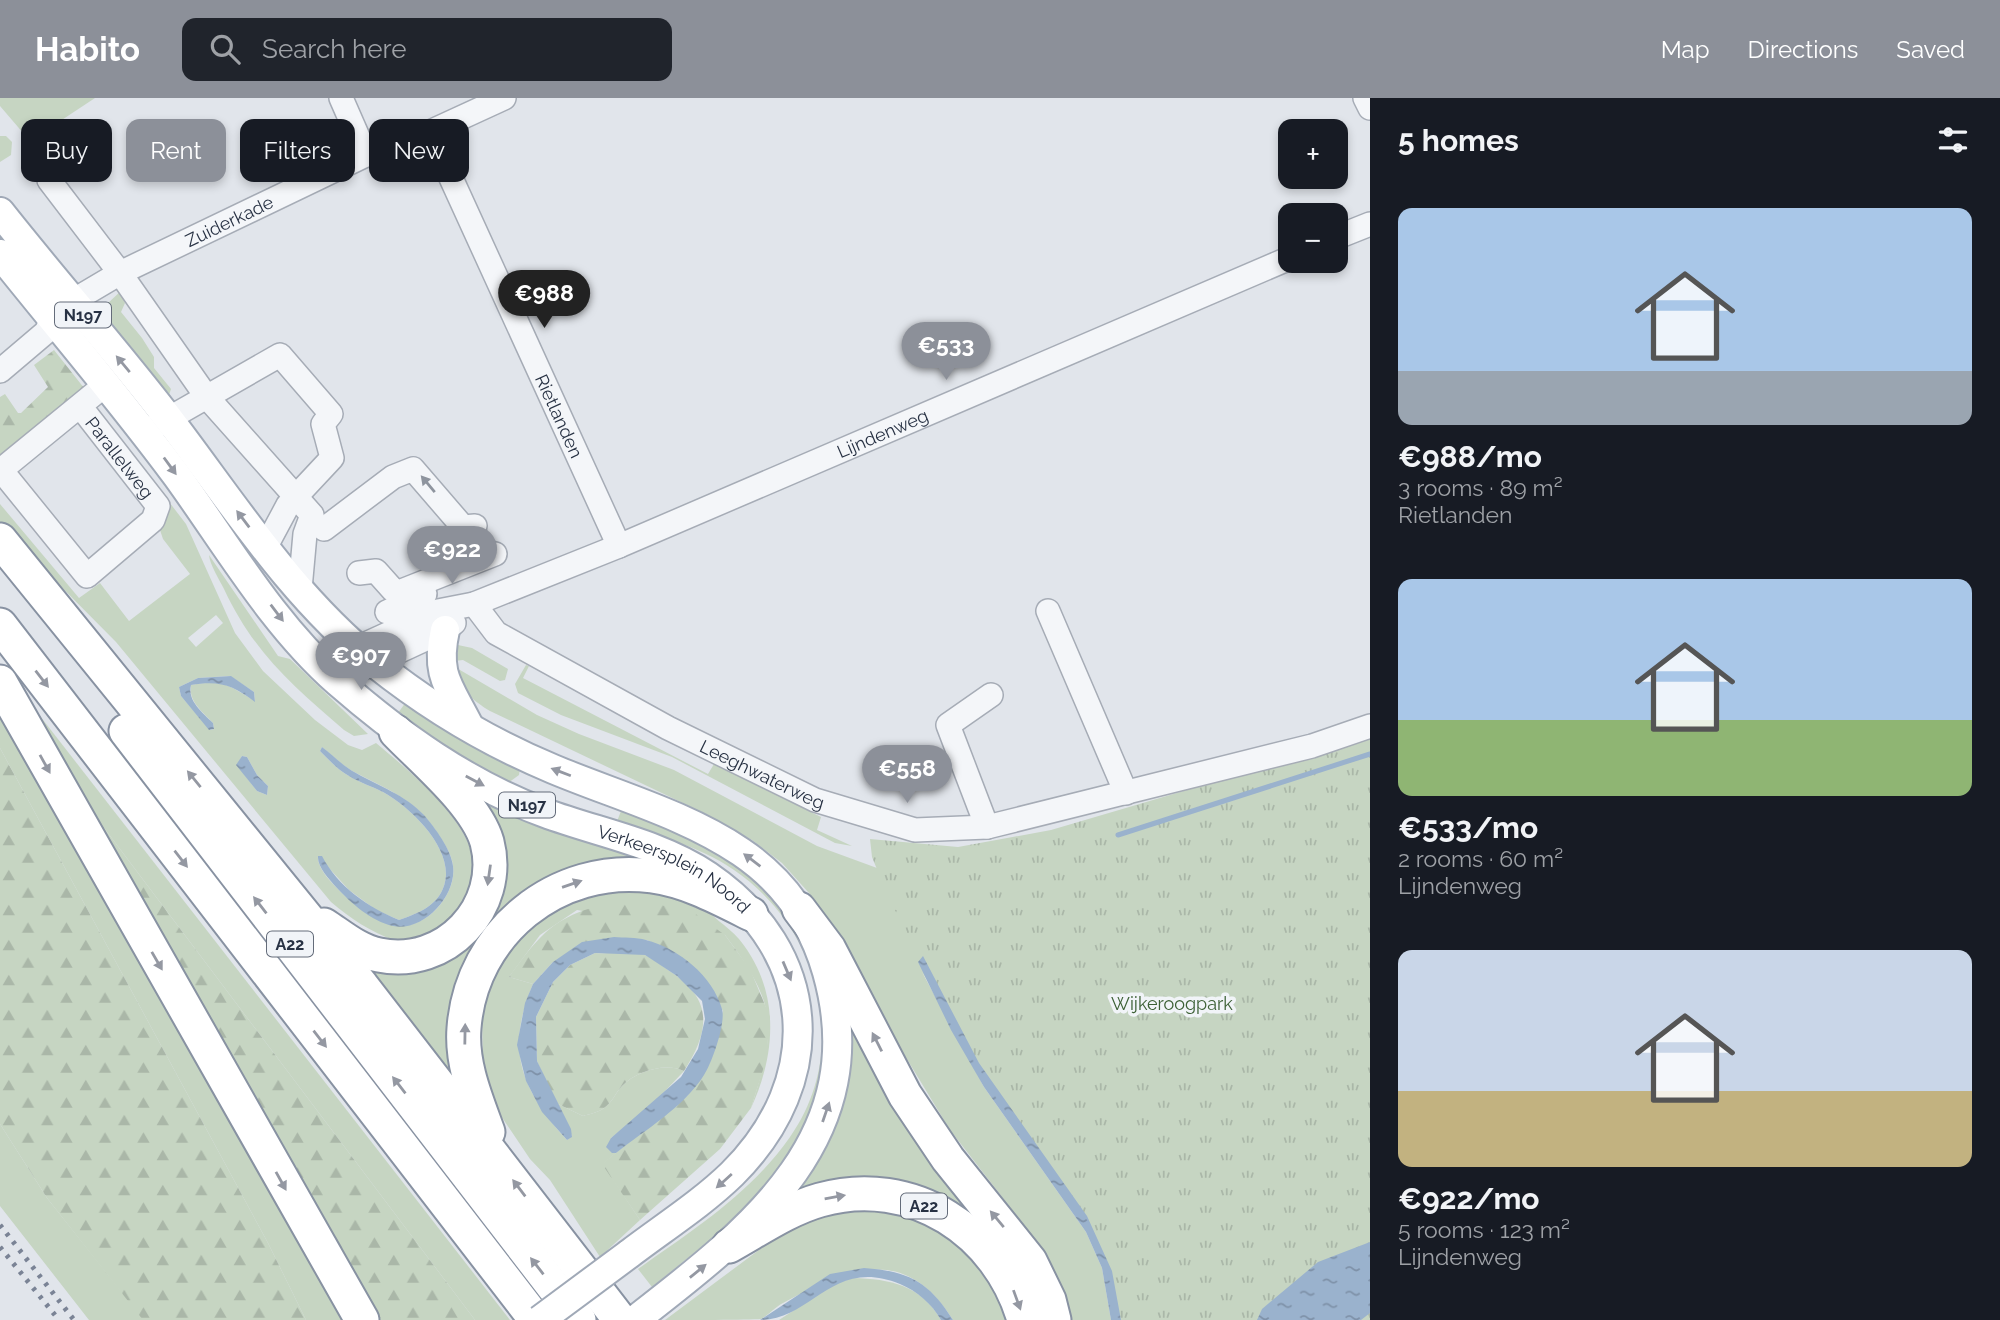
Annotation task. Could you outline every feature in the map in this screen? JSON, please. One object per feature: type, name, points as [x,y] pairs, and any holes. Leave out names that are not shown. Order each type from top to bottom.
[{"type":"highway","name":"A22","points":[[0,540],[499,1160],[620,1320]]},
{"type":"highway","name":"A22","points":[[0,568],[579,1320]]},
{"type":"highway","name":"A22","points":[[0,625],[538,1320]]},
{"type":"highway","points":[[0,682],[362,1320]]},
{"type":"highway","name":"A22","points":[[298,908],[360,949],[392,957],[413,956],[435,950],[454,939],[481,905],[491,864],[479,823],[397,732]]},
{"type":"highway","name":"A22","points":[[499,1160],[470,1081],[464,1030],[468,1001],[479,969],[498,937],[518,915],[545,896],[578,882],[626,875],[658,877],[700,888],[751,914]]},
{"type":"highway","name":"A22","points":[[799,909],[829,949],[911,1105],[948,1159],[1030,1261],[1054,1320]]},
{"type":"highway","name":"A22","points":[[729,1246],[788,1213],[820,1200],[866,1194],[919,1204],[960,1225],[992,1253],[1015,1292],[1024,1320]]},
{"type":"main road","name":"Parallelweg","points":[[0,212],[56,318],[106,385],[156,425],[194,499]]},
{"type":"main road","name":"Parallelweg","points":[[0,254],[156,425],[300,589],[367,656]]},
{"type":"main road","name":"Verkeersplein Noord","points":[[194,499],[295,638],[333,678],[397,732],[450,766],[507,797],[545,813],[670,854],[709,876],[751,914],[771,939],[794,990],[799,1037],[790,1084],[768,1129],[734,1171],[629,1254],[538,1320]]},
{"type":"main road","points":[[445,630],[440,659],[442,676],[470,729]]},
{"type":"main road","name":"N197","points":[[367,656],[470,729],[553,769],[709,833],[763,868],[799,909],[821,952],[834,996],[838,1042],[834,1081],[822,1125],[802,1163],[729,1246],[635,1320]]},
{"type":"street","points":[[341,98],[366,155]]},
{"type":"street","name":"Zuiderkade","points":[[458,119],[504,98]]},
{"type":"street","points":[[1366,98],[1370,108]]},
{"type":"street","name":"Zuiderkade","points":[[56,318],[120,273],[369,154]]},
{"type":"street","points":[[51,182],[120,273],[206,396],[318,522]]},
{"type":"street","name":"Rietlanden","points":[[453,182],[619,546]]},
{"type":"street","points":[[1348,233],[1370,223]]},
{"type":"street","name":"Lijndenweg","points":[[333,678],[438,611],[474,604],[619,546],[1278,263]]},
{"type":"street","points":[[0,371],[56,318]]},
{"type":"street","points":[[156,425],[280,355],[331,414],[323,424],[338,465],[294,498],[265,548]]},
{"type":"street","name":"Parallelweg","points":[[80,406],[158,506],[153,520],[86,576],[1,470],[80,406],[106,385]]},
{"type":"street","points":[[300,589],[304,534],[318,522],[393,477],[413,469],[463,527],[475,526]]},
{"type":"street","points":[[359,573],[376,570],[393,590],[399,592],[497,558],[387,612]]},
{"type":"street","name":"Lijndenweg","points":[[367,656],[445,630],[474,604]]},
{"type":"street","name":"Leeghwaterweg","points":[[474,604],[496,633],[668,728],[815,800],[915,830],[987,827],[1312,746],[1370,726]]},
{"type":"street","points":[[1048,611],[1126,793]]},
{"type":"street","points":[[987,827],[948,725],[991,695]]},
{"type":"green space","points":[[0,98],[95,98],[63,119],[21,119],[21,130],[0,106]]},
{"type":"green space","points":[[0,136],[6,136],[12,142],[11,155],[0,162]]},
{"type":"green space","points":[[122,290],[125,303],[121,312],[154,357],[154,368],[171,389],[169,395],[164,394],[108,322],[106,305]]},
{"type":"green space","points":[[54,350],[88,393],[0,461],[0,397],[5,394],[18,413],[21,413],[48,387],[34,365]]},
{"type":"green space","points":[[143,468],[186,524],[235,633],[263,671],[315,720],[348,745],[362,750],[376,743],[441,803],[462,831],[473,859],[470,888],[457,914],[434,932],[397,941],[369,929],[331,902],[116,642],[0,525],[0,504],[79,598],[100,583],[129,621],[190,574],[163,539],[160,530],[169,511],[143,476]],"holes":[[[216,615],[223,623],[196,647],[188,638]],[[230,676],[254,692],[255,701],[219,683],[191,685],[194,701],[213,723],[214,729],[210,730],[181,696],[179,687],[198,678]],[[322,747],[352,771],[409,802],[426,818],[443,841],[452,861],[453,877],[444,900],[427,917],[405,926],[381,921],[351,901],[328,879],[318,856],[349,890],[376,910],[399,920],[430,905],[441,893],[446,875],[445,863],[434,839],[415,816],[383,792],[345,774],[320,751]],[[242,756],[247,757],[257,775],[268,786],[267,795],[257,791],[237,765]]]},
{"type":"green space","points":[[209,555],[278,656],[290,659],[368,734],[354,736],[344,730],[276,667],[261,650],[236,612]]},
{"type":"green space","points":[[458,645],[472,648],[508,669],[505,680],[500,681],[463,660],[454,661]]},
{"type":"green space","points":[[526,665],[529,666],[523,678],[708,774],[714,764],[821,817],[817,830],[852,846],[835,843],[672,757],[561,715],[518,693],[515,684]]},
{"type":"green space","points":[[454,670],[460,670],[537,715],[674,770],[817,846],[877,868],[1112,1271],[922,972],[984,1087],[1086,1232],[1102,1268],[1111,1320],[1067,1320],[1057,1279],[1041,1247],[950,1130],[865,990],[833,927],[809,893],[782,863],[752,840],[708,815],[490,711],[468,694]]},
{"type":"green space","points":[[19,689],[510,1320],[475,1320],[77,792]]},
{"type":"green space","points":[[408,699],[520,768],[519,775],[508,783],[458,757],[396,716]]},
{"type":"green space","points":[[0,711],[345,1320],[306,1320],[268,1243],[0,748]]},
{"type":"green space","name":"Wijkeroogpark","points":[[1370,736],[1370,1320],[1114,1320],[1109,1285],[1094,1237],[988,1085],[889,899],[872,857],[870,839],[958,847],[1051,830]]},
{"type":"green space","points":[[0,748],[268,1243],[306,1320],[143,1320],[47,1198],[0,1124]]},
{"type":"green space","points":[[77,792],[475,1320],[379,1320],[357,1287]]},
{"type":"green space","points":[[471,794],[658,864],[505,923],[457,1079],[360,959],[475,933]]},
{"type":"green space","points":[[621,811],[705,847],[731,863],[759,886],[783,914],[802,945],[816,978],[824,1013],[826,1049],[822,1085],[812,1120],[803,1136],[761,1195],[652,1287],[638,1269],[700,1225],[739,1193],[758,1176],[790,1137],[809,1103],[820,1066],[822,1029],[818,992],[806,957],[788,924],[764,895],[734,870],[706,854],[677,842],[616,824]]},
{"type":"green space","points":[[639,887],[701,902],[739,939],[762,979],[768,1000],[769,1043],[760,1087],[751,1108],[765,1056],[767,1017],[755,980],[725,935],[577,910],[540,935],[509,977],[533,984],[520,1029],[522,1068],[538,1103],[567,1140],[572,1136],[558,1104],[583,1116],[604,1108],[622,1086],[643,1072],[669,1067],[684,1071],[653,1104],[611,1138],[612,1153],[616,1153],[603,1164],[640,1220],[600,1257],[550,1180],[530,1159],[497,1110],[483,1066],[482,1014],[500,963],[540,918],[582,897]]},
{"type":"green space","points":[[624,899],[690,910],[725,935],[750,969],[770,1017],[766,1060],[751,1108],[720,1149],[640,1220],[602,1164],[688,1095],[723,1011],[708,985],[684,960],[647,940],[553,962],[533,984],[509,977],[534,944],[557,924],[584,910]]},
{"type":"green space","points":[[595,953],[639,954],[656,962],[683,981],[693,992],[700,1003],[703,1028],[693,1056],[684,1071],[669,1067],[643,1072],[622,1086],[604,1108],[583,1116],[558,1104],[547,1084],[537,1061],[536,1017],[553,982],[570,965]]},
{"type":"green space","points":[[841,995],[978,1221],[793,1199]]},
{"type":"green space","points":[[0,1124],[47,1198],[144,1320],[89,1320],[0,1206]]},
{"type":"green space","points":[[863,1209],[906,1215],[941,1231],[956,1242],[981,1270],[1007,1320],[953,1320],[935,1296],[916,1280],[896,1272],[875,1270],[831,1280],[783,1303],[761,1319],[665,1320],[779,1235],[820,1216]]},
{"type":"green space","points":[[853,1278],[880,1280],[903,1286],[924,1299],[941,1320],[779,1320],[834,1284]]},
{"type":"water","points":[[231,676],[254,692],[255,702],[240,691],[225,685],[191,685],[191,696],[213,723],[214,729],[209,730],[181,696],[179,687],[198,678]]},
{"type":"water","points":[[322,747],[352,770],[409,802],[424,815],[442,839],[452,859],[453,877],[444,899],[427,917],[405,926],[385,924],[362,911],[348,899],[321,869],[318,856],[322,856],[336,877],[355,895],[399,920],[430,905],[441,893],[446,875],[445,863],[434,839],[415,816],[383,792],[341,771],[320,751]]},
{"type":"water","points":[[242,756],[247,757],[257,775],[268,786],[267,795],[257,791],[236,765]]},
{"type":"water","points":[[614,937],[646,940],[682,957],[711,985],[723,1015],[714,1053],[696,1087],[663,1117],[616,1153],[612,1153],[606,1147],[611,1138],[681,1077],[698,1049],[705,1019],[702,1001],[677,976],[645,955],[595,953],[570,965],[553,982],[536,1017],[537,1061],[571,1129],[572,1137],[567,1140],[542,1112],[526,1081],[517,1045],[525,1003],[533,984],[553,962],[582,942]]},
{"type":"water","points":[[923,956],[979,1063],[1087,1216],[1112,1271],[1121,1320],[1111,1320],[1102,1268],[1086,1232],[984,1087],[951,1030],[918,962]]},
{"type":"water","points":[[1370,1242],[1370,1313],[1361,1320],[1257,1320],[1262,1309],[1318,1262]]},
{"type":"water","points":[[864,1268],[894,1272],[916,1281],[935,1296],[953,1320],[941,1320],[929,1303],[900,1284],[877,1278],[857,1278],[840,1283],[778,1317],[760,1320],[830,1274]]},
{"type":"waterway","points":[[1118,835],[1370,754]]},
{"type":"railway","points":[[0,1225],[74,1320]]},
{"type":"railway","points":[[0,1247],[59,1320]]}]
